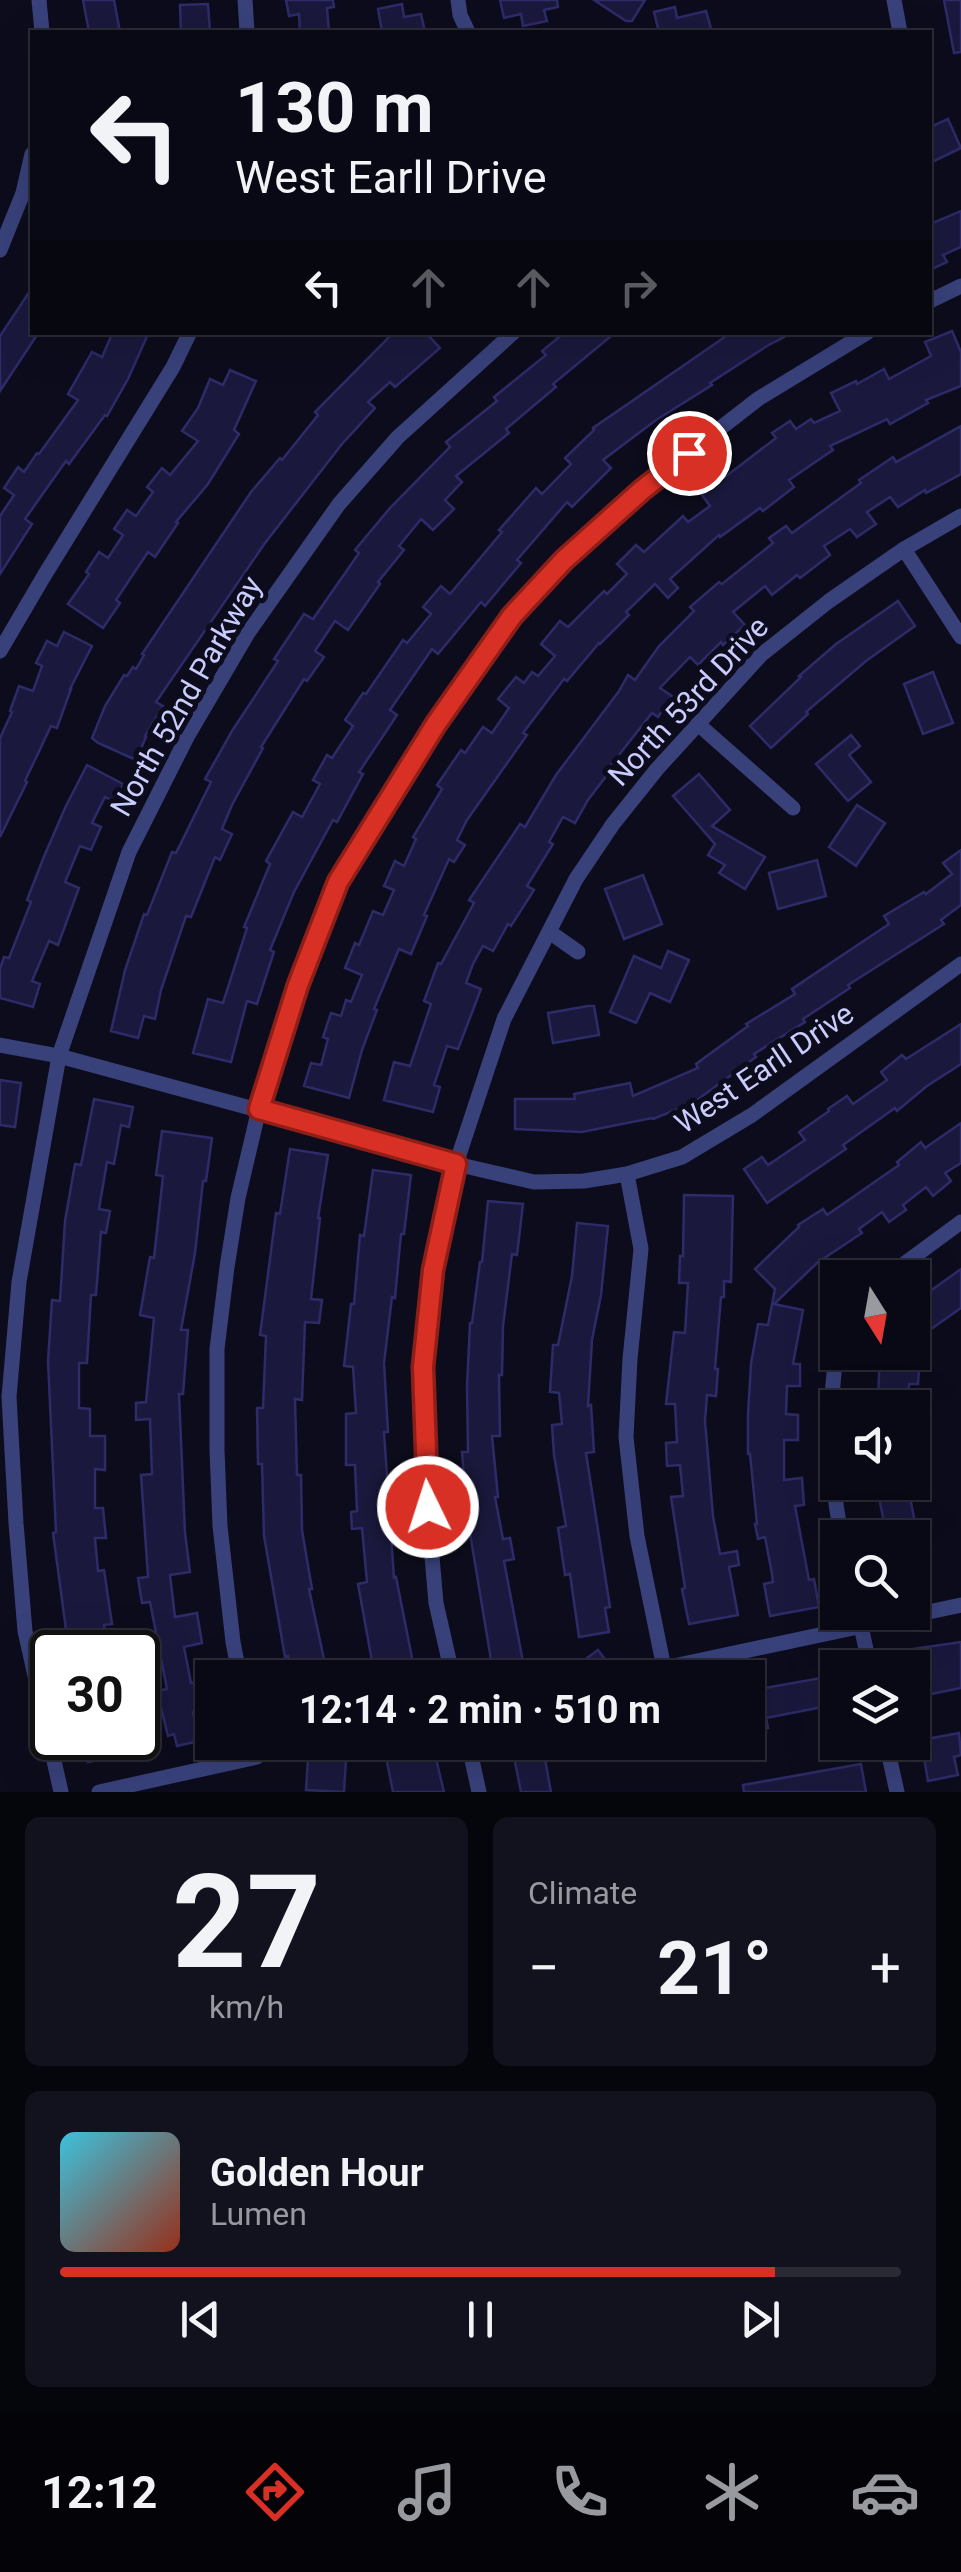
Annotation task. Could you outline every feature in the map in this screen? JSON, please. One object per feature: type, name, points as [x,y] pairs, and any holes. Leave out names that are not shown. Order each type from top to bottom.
[{"type":"street","points":[[39,0],[42,30]]},
{"type":"street","points":[[246,0],[247,30]]},
{"type":"street","points":[[458,0],[467,30]]},
{"type":"street","points":[[894,0],[900,30]]},
{"type":"street","points":[[0,250],[23,193],[30,163]]},
{"type":"street","points":[[932,300],[961,286]]},
{"type":"street","points":[[0,652],[189,335]]},
{"type":"street","name":"North 52nd Parkway","points":[[61,1792],[26,1630],[8,1396],[19,1282],[59,1056],[128,852],[187,737],[248,634],[338,504],[398,437],[511,335]]},
{"type":"street","points":[[236,1660],[220,1526],[217,1349],[238,1198],[259,1109],[298,985],[338,882],[436,724],[512,616],[564,560],[642,490],[758,399],[863,335]]},
{"type":"street","name":"North 53rd Drive","points":[[449,1660],[436,1603],[425,1475],[423,1367],[433,1270],[456,1164],[504,1018],[576,879],[657,769],[761,655],[829,601],[904,549],[961,516]]},
{"type":"street","points":[[904,549],[961,637]]},
{"type":"street","points":[[698,724],[792,808]]},
{"type":"street","points":[[550,933],[578,952]]},
{"type":"street","name":"West Earll Drive","points":[[0,1044],[59,1056],[456,1164],[534,1182],[584,1181],[627,1174],[682,1158],[752,1115],[961,964]]},
{"type":"street","points":[[627,1174],[642,1249],[626,1438],[637,1536],[664,1668],[820,1629]]},
{"type":"street","points":[[909,1260],[961,1222]]},
{"type":"street","points":[[0,1279],[19,1282]]},
{"type":"street","points":[[836,1370],[832,1423],[838,1520]]},
{"type":"street","points":[[930,1609],[961,1605]]},
{"type":"street","points":[[99,1792],[218,1760]]},
{"type":"street","points":[[472,1760],[479,1792]]},
{"type":"street","points":[[890,1760],[897,1792]]},
{"type":"building","points":[[83,0],[114,0],[120,30],[89,30]]},
{"type":"building","points":[[286,0],[333,0],[334,7],[327,8],[329,30],[300,30],[299,14],[289,16]]},
{"type":"building","points":[[500,0],[557,0],[558,7],[544,10],[547,21],[523,26],[521,14],[504,18]]},
{"type":"building","points":[[594,0],[645,0],[632,21],[626,21]]},
{"type":"building","points":[[944,0],[961,0],[961,52],[954,53]]},
{"type":"building","points":[[208,4],[210,30],[181,30],[180,5]]},
{"type":"building","points":[[402,4],[404,17],[421,14],[425,30],[382,30],[378,9]]},
{"type":"building","points":[[675,7],[677,18],[706,11],[711,30],[658,30],[654,12]]},
{"type":"building","points":[[948,119],[961,148],[932,162],[932,126]]},
{"type":"building","points":[[961,211],[961,247],[943,255],[947,262],[932,269],[932,223]]},
{"type":"building","points":[[30,291],[30,335],[37,335],[0,391],[0,336]]},
{"type":"building","points":[[952,331],[961,352],[961,386],[926,400],[928,403],[890,424],[887,419],[830,446],[833,450],[789,480],[794,487],[763,511],[760,508],[719,535],[670,579],[678,588],[668,598],[655,584],[567,681],[564,679],[523,733],[527,735],[467,820],[457,840],[465,845],[454,862],[449,859],[411,954],[399,949],[374,1009],[377,1010],[349,1098],[304,1086],[311,1063],[321,1065],[328,1039],[323,1037],[331,1013],[341,1016],[362,975],[345,968],[373,911],[383,915],[394,890],[384,886],[395,861],[404,866],[416,839],[413,837],[442,789],[437,785],[461,750],[465,753],[483,727],[492,733],[509,708],[498,699],[516,677],[524,683],[532,672],[538,676],[555,656],[541,644],[560,621],[568,627],[627,574],[617,564],[636,545],[644,552],[683,516],[688,522],[710,506],[697,488],[721,471],[725,477],[776,438],[772,433],[790,421],[796,429],[811,419],[814,423],[840,411],[831,393],[884,369],[889,379],[931,356],[925,342]]},
{"type":"building","points":[[112,335],[148,335],[107,416],[69,464],[66,461],[25,519],[32,524],[0,574],[0,516],[14,495],[4,488],[18,467],[24,472],[78,400],[68,394],[92,352],[102,357]]},
{"type":"building","points":[[391,335],[428,335],[440,348],[395,387],[390,382],[368,402],[375,408],[265,543],[156,702],[163,706],[136,760],[98,743],[92,738],[124,675],[133,667],[136,669],[142,654],[251,492],[318,415],[315,412]]},
{"type":"building","points":[[561,335],[612,335],[553,384],[556,387],[506,429],[509,433],[456,476],[462,482],[445,500],[454,509],[433,530],[421,519],[399,546],[404,550],[348,630],[335,621],[315,651],[324,657],[307,681],[304,679],[261,747],[232,805],[222,829],[232,834],[220,860],[215,857],[191,917],[186,916],[155,1019],[144,1016],[138,1038],[111,1031],[125,970],[144,914],[147,915],[172,852],[176,853],[211,782],[205,779],[278,661],[274,659],[304,614],[313,619],[359,553],[355,550],[450,447],[446,442],[546,355],[542,351]]},
{"type":"building","points":[[728,335],[788,335],[710,383],[603,460],[611,468],[572,507],[567,502],[517,560],[521,563],[485,606],[481,602],[438,654],[432,649],[390,710],[397,715],[359,772],[363,774],[294,892],[270,950],[274,952],[257,1004],[247,1001],[231,1062],[193,1053],[208,999],[223,1003],[247,928],[244,927],[270,864],[266,861],[293,812],[302,817],[320,784],[313,780],[327,755],[332,758],[353,726],[345,720],[403,640],[407,643],[431,614],[423,607],[441,586],[450,594],[536,488],[542,494],[571,464],[565,458],[593,428]]},
{"type":"building","points":[[230,370],[256,381],[234,430],[239,434],[155,557],[148,552],[116,600],[120,603],[103,628],[68,604],[99,552],[108,558],[123,535],[114,529],[127,510],[136,516],[153,492],[147,487],[162,468],[170,475],[198,441],[182,431],[198,408],[210,379],[223,385]]},
{"type":"building","points":[[961,426],[961,474],[898,507],[890,497],[867,512],[876,524],[857,537],[850,529],[824,546],[830,555],[772,595],[765,586],[733,612],[745,625],[698,665],[690,657],[660,688],[672,696],[658,717],[652,713],[611,765],[575,823],[563,817],[549,842],[553,844],[527,886],[534,890],[493,951],[483,946],[473,964],[466,983],[481,989],[458,1049],[447,1046],[434,1085],[440,1087],[433,1112],[384,1100],[394,1062],[410,1066],[431,1004],[424,1001],[438,963],[441,964],[474,903],[469,900],[520,824],[525,827],[556,775],[628,675],[635,680],[659,646],[694,611],[690,607],[773,543],[769,538],[786,526],[792,533],[893,457],[896,462]]},
{"type":"building","points":[[898,601],[915,626],[866,661],[771,748],[750,726],[836,644]]},
{"type":"building","points":[[64,632],[92,646],[70,689],[57,728],[51,726],[0,837],[0,738],[19,686],[33,691],[42,666],[36,663],[47,641],[57,646]]},
{"type":"building","points":[[933,672],[953,723],[923,734],[904,684]]},
{"type":"building","points":[[851,735],[860,746],[849,755],[871,782],[848,801],[816,764]]},
{"type":"building","points":[[87,765],[123,784],[114,802],[105,797],[92,823],[101,827],[91,850],[80,846],[65,882],[79,888],[58,945],[49,941],[32,981],[40,984],[33,1007],[0,998],[4,957],[9,958],[43,859]]},
{"type":"building","points":[[699,774],[730,810],[712,826],[765,857],[745,889],[719,873],[725,865],[708,855],[715,844],[673,796]]},
{"type":"building","points":[[857,805],[885,823],[856,866],[829,847]]},
{"type":"building","points":[[961,850],[961,905],[941,920],[944,924],[848,985],[850,988],[754,1054],[756,1057],[693,1103],[653,1119],[582,1132],[515,1129],[515,1099],[575,1099],[574,1094],[630,1083],[633,1096],[698,1068],[696,1064],[746,1024],[795,994],[792,989],[889,924],[884,916],[926,894],[952,874],[943,863]]},
{"type":"building","points":[[817,860],[826,896],[778,909],[769,873]]},
{"type":"building","points":[[643,875],[662,924],[624,939],[605,889]]},
{"type":"building","points":[[668,951],[689,960],[670,1002],[650,993],[636,1023],[610,1012],[634,956],[661,968]]},
{"type":"building","points":[[594,1006],[599,1035],[553,1043],[548,1013]]},
{"type":"building","points":[[961,1024],[961,1064],[767,1203],[744,1169],[762,1157],[768,1165],[805,1140],[799,1132],[828,1109],[847,1096],[853,1104],[887,1080],[881,1072],[902,1055],[906,1059]]},
{"type":"building","points":[[0,1080],[21,1083],[15,1127],[0,1125]]},
{"type":"building","points":[[94,1099],[133,1107],[129,1127],[121,1125],[114,1164],[107,1162],[99,1209],[110,1211],[106,1233],[101,1232],[96,1295],[91,1295],[87,1363],[79,1363],[79,1408],[90,1409],[90,1436],[105,1436],[105,1470],[95,1469],[95,1508],[103,1508],[106,1538],[95,1538],[98,1571],[104,1570],[112,1624],[104,1625],[105,1630],[66,1630],[53,1533],[56,1532],[48,1361],[52,1300],[60,1301],[65,1221],[75,1164],[81,1165]]},
{"type":"building","points":[[961,1123],[961,1163],[945,1173],[951,1181],[933,1196],[926,1187],[889,1222],[882,1212],[859,1229],[862,1233],[820,1260],[774,1304],[803,1310],[793,1364],[800,1364],[800,1386],[787,1386],[786,1414],[798,1415],[798,1440],[784,1440],[784,1480],[802,1478],[804,1505],[795,1506],[809,1580],[814,1579],[819,1607],[770,1616],[764,1584],[773,1582],[765,1537],[758,1539],[755,1524],[748,1414],[758,1324],[768,1325],[775,1289],[755,1269],[798,1225],[823,1209],[827,1215],[899,1165],[897,1162],[921,1142],[925,1148]]},
{"type":"building","points":[[162,1131],[212,1138],[181,1330],[188,1330],[183,1394],[179,1394],[190,1572],[170,1575],[175,1617],[197,1613],[202,1643],[184,1647],[191,1683],[195,1682],[195,1742],[177,1746],[174,1734],[168,1736],[160,1703],[160,1690],[167,1689],[160,1630],[155,1630],[150,1602],[142,1603],[138,1578],[148,1577],[141,1475],[152,1474],[150,1419],[136,1420],[136,1403],[146,1402],[154,1318],[140,1315],[150,1257],[154,1258],[163,1176],[156,1175]]},
{"type":"building","points":[[290,1149],[328,1155],[311,1299],[322,1300],[319,1323],[305,1322],[302,1400],[295,1399],[302,1530],[309,1589],[324,1660],[285,1657],[264,1536],[257,1408],[263,1408],[266,1336],[260,1335],[276,1213],[280,1214]]},
{"type":"building","points":[[373,1170],[411,1175],[384,1363],[388,1432],[384,1432],[394,1578],[412,1660],[372,1660],[358,1584],[367,1582],[362,1528],[352,1529],[351,1512],[357,1511],[355,1465],[346,1465],[346,1414],[356,1413],[353,1367],[344,1366],[360,1235],[364,1236]]},
{"type":"building","points":[[684,1195],[733,1196],[731,1282],[724,1281],[721,1297],[716,1396],[707,1395],[705,1421],[720,1554],[737,1551],[739,1565],[729,1567],[738,1615],[689,1624],[671,1497],[683,1496],[680,1465],[667,1466],[666,1443],[677,1442],[675,1404],[666,1404],[674,1332],[685,1333],[688,1283],[679,1283]]},
{"type":"building","points":[[488,1201],[523,1204],[503,1326],[500,1436],[492,1436],[495,1497],[503,1539],[510,1538],[514,1559],[504,1561],[523,1660],[491,1660],[467,1515],[462,1452],[468,1452],[470,1323]]},
{"type":"building","points":[[577,1223],[608,1226],[592,1340],[588,1406],[591,1405],[594,1452],[586,1453],[610,1607],[605,1608],[609,1632],[579,1637],[570,1574],[565,1575],[558,1528],[566,1526],[552,1425],[562,1424],[559,1393],[550,1392],[553,1345],[558,1345],[572,1276]]},
{"type":"building","points":[[961,1269],[961,1308],[930,1330],[930,1291]]},
{"type":"building","points":[[879,1370],[919,1370],[918,1384],[909,1384],[909,1390],[878,1390]]},
{"type":"building","points":[[880,1500],[911,1500],[914,1520],[883,1520]]},
{"type":"building","points":[[961,1642],[961,1688],[930,1694],[930,1650],[906,1650]]},
{"type":"building","points":[[598,1650],[606,1660],[584,1660]]},
{"type":"building","points":[[820,1678],[820,1708],[766,1718],[765,1729],[765,1688]]},
{"type":"building","points":[[959,1733],[961,1755],[954,1757],[958,1775],[928,1781],[924,1760],[930,1760],[930,1738]]},
{"type":"building","points":[[308,1760],[346,1760],[344,1792],[306,1790]]},
{"type":"building","points":[[387,1760],[436,1760],[444,1792],[393,1792]]},
{"type":"building","points":[[515,1760],[545,1760],[551,1792],[521,1792]]},
{"type":"building","points":[[861,1764],[866,1792],[744,1792],[743,1785]]},
{"type":"route","points":[[428,1507],[423,1367],[433,1270],[456,1164],[259,1109],[298,985],[338,882],[436,724],[512,616],[564,560],[689,453]]}]
